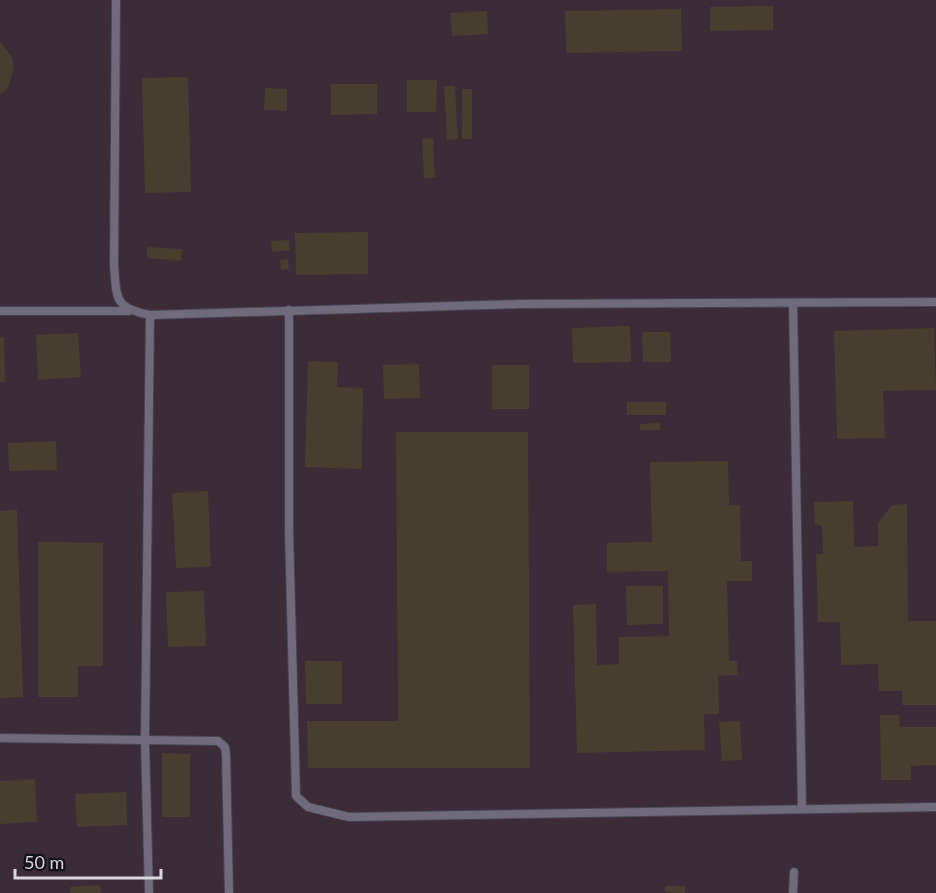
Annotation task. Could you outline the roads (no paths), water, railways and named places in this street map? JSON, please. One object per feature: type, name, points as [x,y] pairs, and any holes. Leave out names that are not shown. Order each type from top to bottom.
[{"type":"lane","points":[[116,0],[114,266],[117,297],[129,310]]},
{"type":"lane","points":[[0,312],[129,310],[150,315],[521,304],[936,302]]},
{"type":"lane","points":[[793,303],[802,808]]},
{"type":"lane","points":[[289,310],[288,532],[296,796],[308,807],[349,817],[936,807]]},
{"type":"lane","points":[[149,893],[145,741],[150,315]]},
{"type":"lane","points":[[0,738],[218,741],[225,747],[229,893]]},
{"type":"lane","points":[[793,893],[794,872]]}]
